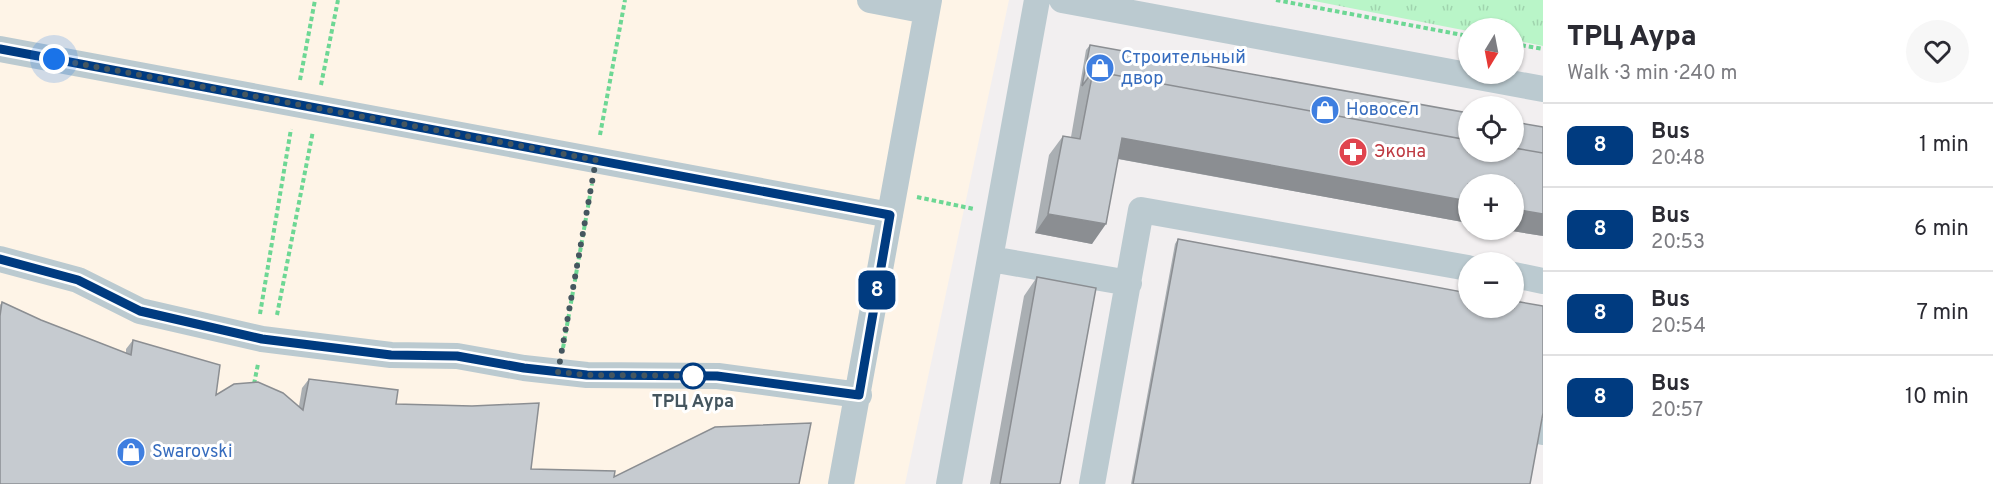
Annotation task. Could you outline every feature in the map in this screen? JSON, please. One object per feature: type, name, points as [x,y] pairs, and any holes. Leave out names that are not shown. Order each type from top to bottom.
[{"type":"lane","points":[[841,484],[928,6],[870,0]]},
{"type":"lane","points":[[950,484],[1037,0]]},
{"type":"lane","points":[[1062,0],[1543,89]]},
{"type":"lane","points":[[0,49],[596,160],[892,203]]},
{"type":"lane","points":[[1092,484],[1141,210],[1458,265]]},
{"type":"lane","points":[[0,259],[78,280],[140,311],[262,339],[391,355],[457,356],[524,368],[587,375],[717,376],[859,395]]},
{"type":"lane","points":[[991,259],[1129,283]]},
{"type":"lane","points":[[1524,277],[1543,280]]},
{"type":"path","points":[[271,321],[276,319],[306,106],[315,0]]},
{"type":"path","points":[[260,315],[306,106],[338,0]]},
{"type":"path","points":[[558,372],[625,0]]},
{"type":"path","points":[[1276,0],[1458,34]]},
{"type":"path","points":[[1524,46],[1543,50]]},
{"type":"path","points":[[892,203],[999,214]]},
{"type":"shaded area","points":[[0,0],[1009,0],[905,484],[0,484]]},
{"type":"green space","points":[[1309,0],[1543,0],[1543,46],[1524,42],[1524,18],[1458,18],[1458,29]]},
{"type":"building","points":[[1090,45],[1458,111],[1458,138],[1093,71],[1082,86]]},
{"type":"building","points":[[1093,71],[1458,138],[1458,162],[1524,162],[1524,150],[1543,153],[1543,214],[1524,211],[1524,174],[1458,174],[1458,199],[1122,138],[1106,224],[1048,214],[1063,136],[1080,139]]},
{"type":"building","points":[[1524,124],[1543,127],[1543,153],[1524,150]]},
{"type":"building","points":[[1178,239],[1458,291],[1458,318],[1524,318],[1524,303],[1543,306],[1543,413],[1530,484],[1133,484]]},
{"type":"building","points":[[1037,277],[1096,288],[1060,484],[1000,484]]},
{"type":"building","points":[[2,302],[41,320],[131,355],[133,340],[220,365],[216,395],[234,384],[258,382],[283,393],[303,410],[309,379],[398,390],[396,404],[472,406],[539,403],[531,469],[615,471],[614,477],[715,427],[811,423],[799,484],[0,484],[0,316]]},
{"type":"bus line","name":"8","points":[[0,49],[890,215],[859,395],[717,376],[587,375],[524,368],[457,356],[391,355],[262,339],[140,311],[78,280],[0,259]]},
{"type":"place","name":"Строительный двор","points":[[1100,68]]},
{"type":"place","name":"Новосел","points":[[1325,110]]},
{"type":"place","name":"Экона","points":[[1353,152]]},
{"type":"place","name":"ТРЦ Аура","points":[[693,376]]},
{"type":"place","name":"Swarovski","points":[[131,452]]},
{"type":"route","points":[[54,59],[596,160],[558,372],[587,375],[697,376],[693,376]]}]
